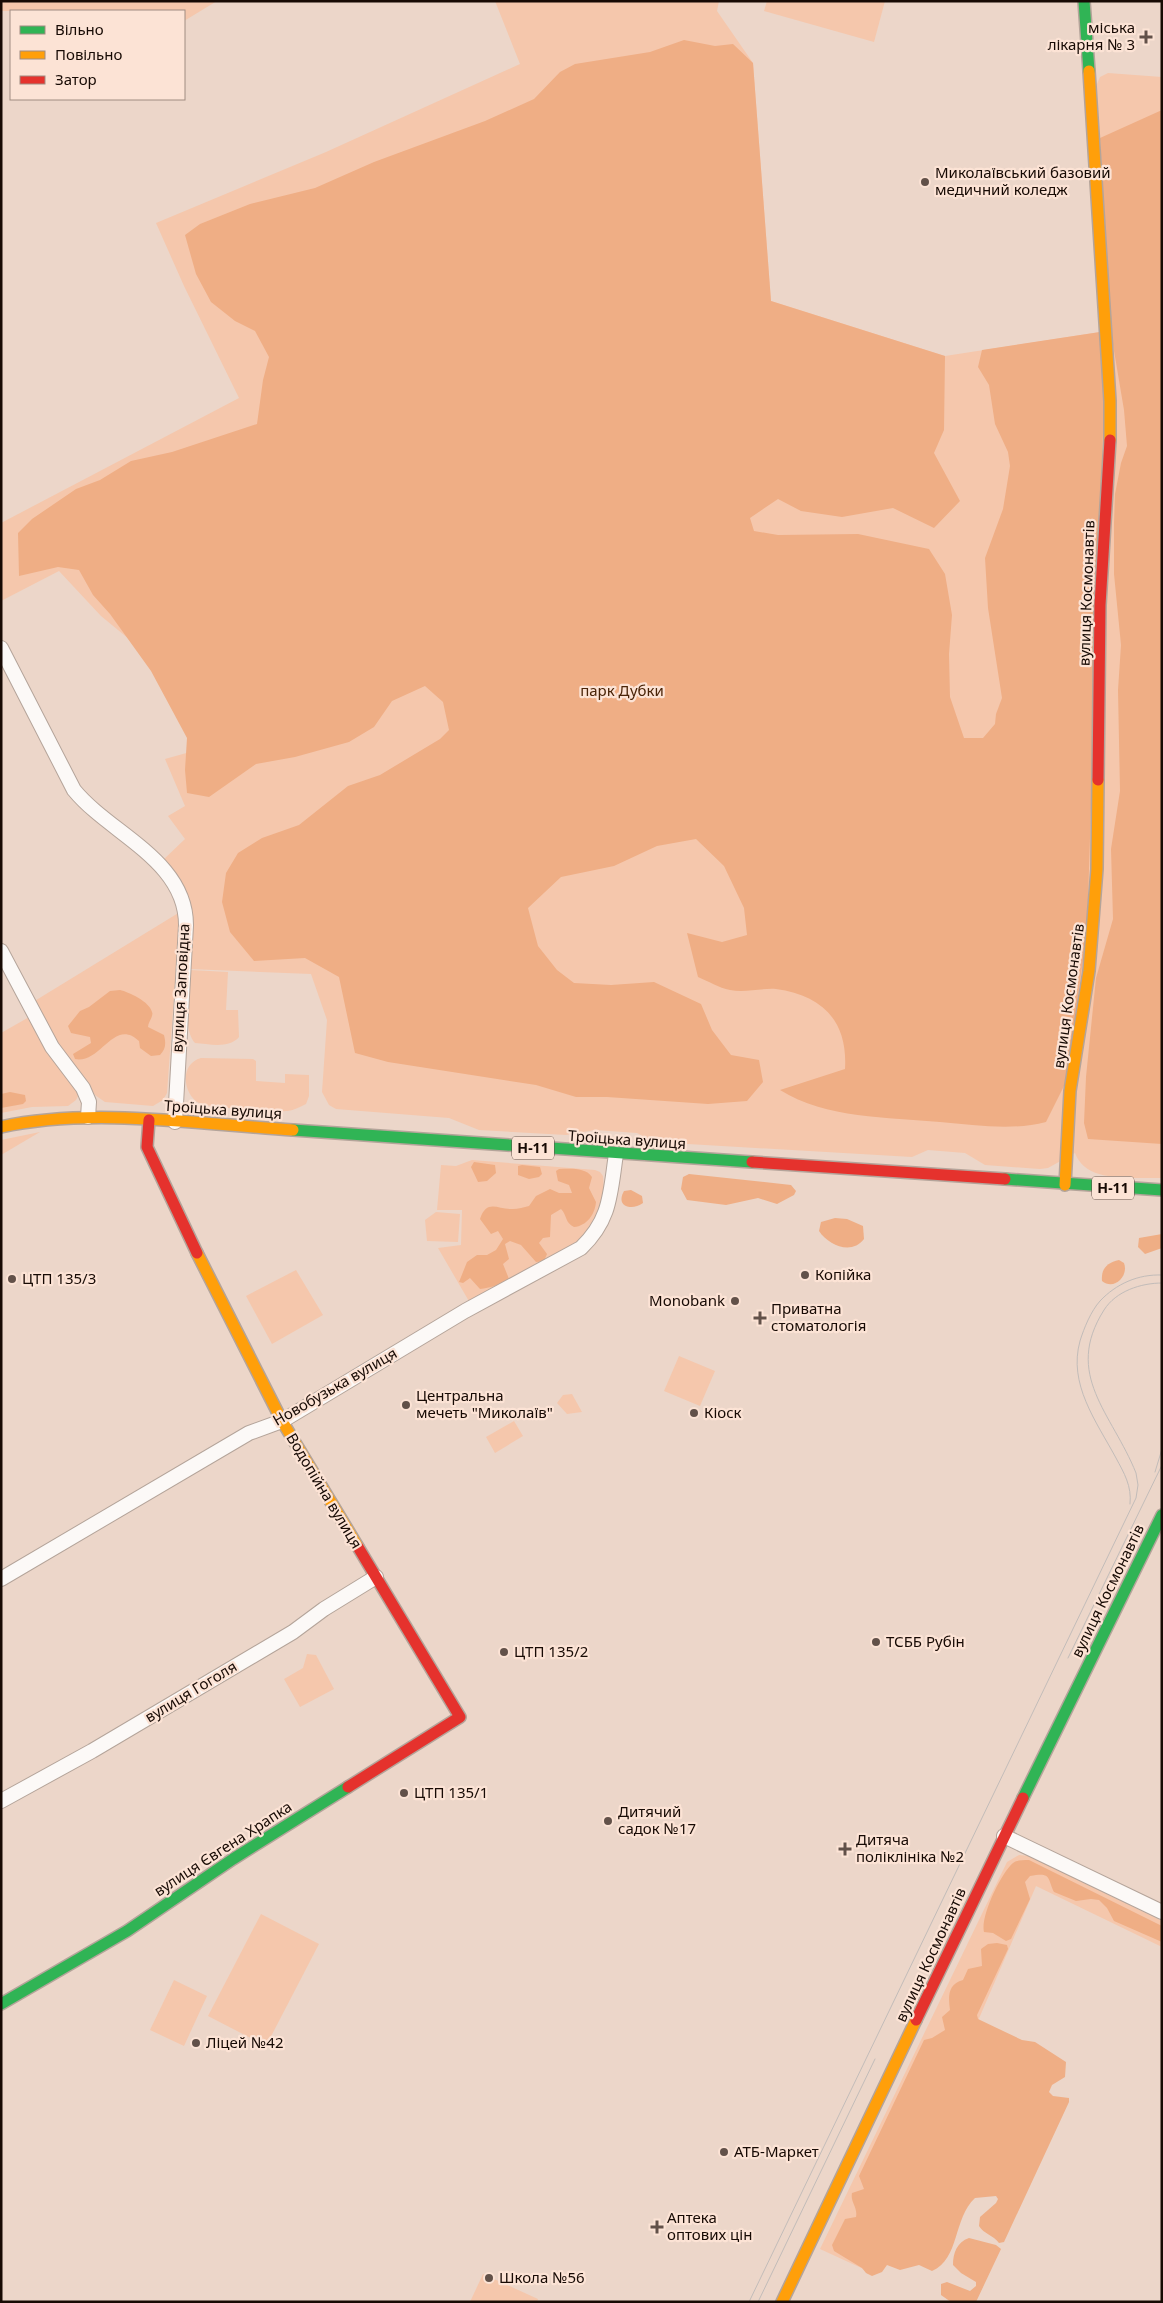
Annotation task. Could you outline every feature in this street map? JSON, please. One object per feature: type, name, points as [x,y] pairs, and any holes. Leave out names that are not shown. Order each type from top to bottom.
[{"type":"street","name":"вулиця Космонавтів","points":[[1065,1185],[1070,1091],[1093,934],[1097,868],[1100,605],[1110,454],[1110,401],[1084,1]]},
{"type":"street","name":"вулиця Заповідна","points":[[1,648],[74,790],[89,807],[152,857],[166,871],[182,896],[186,909],[186,925],[175,1122]]},
{"type":"street","points":[[1,951],[52,1047],[71,1068],[83,1088],[89,1102],[88,1117]]},
{"type":"street","name":"Троїцька вулиця","points":[[1,1127],[35,1121],[88,1117],[149,1120],[616,1154],[1162,1190]]},
{"type":"street","name":"Водопійна вулиця","points":[[149,1120],[147,1147],[199,1257],[282,1421],[460,1717]]},
{"type":"street","name":"Новобузька вулиця","points":[[1,1580],[248,1433],[282,1421],[465,1311],[581,1248],[595,1234],[608,1208],[616,1154]]},
{"type":"street","name":"вулиця Космонавтів","points":[[782,2302],[1004,1836],[1162,1515]]},
{"type":"street","name":"вулиця Гоголя","points":[[1,1801],[92,1751],[276,1642],[376,1577]]},
{"type":"street","name":"вулиця Євгена Храпка","points":[[1,2004],[128,1931],[233,1859],[460,1717]]},
{"type":"street","points":[[1004,1836],[1162,1912]]},
{"type":"green space","points":[[1,1],[217,1],[185,20],[185,10],[1,11]]},
{"type":"green space","name":"парк Дубки","points":[[495,1],[719,1],[717,11],[753,63],[771,301],[945,356],[1100,332],[1097,84],[1100,77],[1108,73],[1162,77],[1162,1178],[1125,1178],[1100,1174],[1089,1170],[1081,1163],[1075,1153],[1048,1168],[1040,1169],[985,1165],[965,1153],[928,1150],[912,1157],[654,1142],[637,1133],[595,1130],[566,1135],[479,1130],[449,1118],[336,1109],[329,1105],[322,1092],[327,1020],[311,974],[189,969],[191,909],[187,894],[162,861],[185,839],[168,816],[185,806],[165,759],[197,750],[203,700],[101,616],[59,571],[1,601],[1,523],[239,398],[184,286],[156,223],[326,152],[520,64]]},
{"type":"green space","points":[[767,1],[885,1],[874,42],[764,11]]},
{"type":"green space","name":"парк Дубки","points":[[684,40],[715,46],[733,44],[753,63],[771,301],[945,356],[944,430],[934,453],[960,501],[934,528],[893,508],[842,517],[801,511],[778,499],[750,518],[754,531],[778,535],[858,534],[929,549],[945,574],[952,615],[949,654],[950,697],[964,738],[983,738],[995,724],[996,714],[1002,698],[988,608],[985,558],[1003,509],[1010,466],[1008,452],[995,424],[989,385],[978,367],[982,350],[1100,332],[1104,401],[1087,932],[1066,1082],[1046,1122],[1007,1127],[858,1115],[817,1107],[780,1090],[845,1069],[845,1052],[842,1037],[837,1024],[829,1013],[807,997],[776,989],[730,990],[698,977],[687,933],[722,942],[747,935],[744,908],[724,866],[696,839],[657,846],[614,866],[561,877],[528,908],[538,946],[557,970],[574,983],[611,985],[654,982],[701,1004],[712,1030],[731,1055],[759,1060],[763,1082],[747,1101],[708,1104],[607,1097],[576,1097],[536,1085],[388,1062],[355,1053],[339,977],[305,958],[254,961],[230,932],[222,902],[226,873],[238,853],[262,838],[299,825],[348,786],[380,775],[440,739],[449,730],[443,702],[425,686],[392,701],[374,727],[349,742],[295,757],[256,764],[209,797],[187,793],[185,770],[187,738],[151,671],[110,614],[93,595],[79,570],[58,567],[19,576],[18,533],[32,519],[76,489],[100,480],[131,461],[172,452],[257,424],[263,380],[269,357],[255,331],[235,321],[211,302],[196,274],[185,235],[200,224],[250,204],[315,188],[374,162],[485,121],[534,99],[560,72],[575,64],[650,52]]},
{"type":"green space","points":[[1162,110],[1162,1144],[1088,1139],[1084,1123],[1086,1077],[1096,978],[1113,919],[1111,849],[1120,791],[1118,690],[1121,645],[1114,574],[1114,523],[1115,494],[1121,463],[1127,446],[1124,410],[1111,333],[1100,138]]},
{"type":"green space","points":[[180,912],[167,1093],[163,1100],[153,1106],[105,1102],[95,1095],[82,1074],[65,1056],[33,1002]]},
{"type":"green space","points":[[190,970],[228,972],[226,1010],[238,1010],[239,1037],[235,1041],[218,1045],[195,1043],[191,1037],[187,1019]]},
{"type":"green space","points":[[120,990],[139,998],[150,1008],[152,1015],[148,1027],[164,1035],[165,1046],[162,1053],[151,1056],[140,1048],[139,1041],[130,1035],[122,1034],[115,1037],[92,1055],[84,1059],[75,1059],[73,1054],[91,1043],[90,1037],[71,1033],[68,1026],[80,1011],[89,1007],[110,991]]},
{"type":"green space","points":[[31,1016],[79,1094],[76,1100],[68,1106],[32,1107],[1,1113],[1,1033]]},
{"type":"green space","points":[[201,1058],[253,1059],[256,1061],[256,1081],[285,1083],[285,1074],[309,1075],[309,1096],[306,1104],[292,1110],[281,1111],[228,1108],[199,1103],[189,1093],[186,1073],[194,1061]]},
{"type":"green space","points":[[10,1092],[25,1095],[26,1101],[23,1104],[1,1108],[1,1094]]},
{"type":"green space","points":[[40,1132],[1,1155],[1,1140]]},
{"type":"green space","points":[[472,1160],[595,1170],[603,1176],[604,1189],[601,1209],[583,1239],[470,1303],[438,1248],[461,1245],[462,1210],[437,1210],[441,1165],[456,1166]]},
{"type":"green space","points":[[474,1162],[495,1165],[496,1173],[487,1181],[478,1182],[471,1167]]},
{"type":"green space","points":[[518,1166],[540,1167],[542,1174],[539,1177],[529,1179],[518,1175]]},
{"type":"green space","points":[[559,1169],[581,1170],[592,1177],[589,1188],[596,1202],[590,1219],[574,1227],[569,1223],[561,1209],[551,1215],[550,1237],[543,1238],[539,1243],[547,1254],[544,1261],[536,1262],[521,1245],[510,1241],[505,1244],[509,1259],[503,1264],[509,1279],[494,1286],[480,1289],[470,1278],[463,1283],[459,1282],[467,1262],[477,1255],[487,1255],[496,1250],[503,1239],[498,1231],[491,1234],[480,1219],[486,1209],[494,1206],[515,1209],[529,1206],[536,1196],[550,1189],[559,1193],[572,1193],[569,1185],[558,1181],[556,1171]]},
{"type":"green space","points":[[689,1174],[791,1185],[796,1191],[794,1195],[777,1204],[758,1198],[726,1205],[687,1200],[681,1189],[683,1177]]},
{"type":"green space","points":[[631,1190],[642,1196],[643,1203],[634,1207],[623,1204],[622,1196],[624,1191]]},
{"type":"green space","points":[[436,1212],[460,1214],[458,1242],[427,1241],[425,1220]]},
{"type":"green space","points":[[835,1218],[847,1219],[863,1226],[864,1239],[853,1247],[841,1247],[829,1241],[819,1231],[821,1222]]},
{"type":"green space","points":[[1162,1234],[1162,1248],[1145,1254],[1138,1247],[1139,1238]]},
{"type":"green space","points":[[1119,1260],[1124,1263],[1125,1268],[1119,1281],[1107,1284],[1102,1281],[1104,1269],[1111,1263]]},
{"type":"green space","points":[[296,1270],[323,1315],[272,1344],[246,1296]]},
{"type":"green space","points":[[679,1356],[715,1371],[700,1406],[664,1391]]},
{"type":"green space","points":[[572,1394],[582,1412],[567,1414],[557,1403],[563,1395]]},
{"type":"green space","points":[[514,1421],[523,1436],[495,1453],[486,1437]]},
{"type":"green space","points":[[307,1654],[316,1655],[334,1689],[300,1707],[284,1679],[303,1668]]},
{"type":"green space","points":[[1019,1855],[1029,1856],[1162,1921],[1162,1947],[1036,1886],[870,2272],[820,2249],[1007,1862]]},
{"type":"green space","points":[[1020,1860],[1029,1860],[1162,1926],[1162,1942],[1114,1921],[1107,1908],[1099,1900],[1076,1901],[1054,1892],[1048,1877],[1042,1875],[1030,1876],[1025,1882],[1030,1899],[1011,1939],[1006,1941],[993,1933],[984,1932],[985,1916],[997,1885],[1013,1863]]},
{"type":"green space","points":[[261,1914],[319,1944],[266,2046],[208,2016]]},
{"type":"green space","points":[[988,1944],[1007,1945],[1008,1949],[977,2015],[978,2019],[1022,2040],[1035,2042],[1066,2062],[1065,2077],[1052,2085],[1049,2092],[1053,2096],[1069,2098],[1069,2102],[1004,2242],[999,2243],[979,2226],[980,2217],[998,2199],[996,2196],[975,2198],[968,2206],[952,2248],[941,2265],[932,2271],[919,2265],[900,2270],[887,2265],[882,2272],[872,2276],[834,2251],[832,2245],[845,2219],[856,2217],[852,2193],[864,2189],[859,2176],[924,2040],[932,2038],[945,2030],[942,2017],[950,2010],[950,1991],[954,1984],[963,1980],[968,1969],[982,1966],[981,1949]]},
{"type":"green space","points":[[174,1980],[207,1996],[184,2046],[150,2030]]},
{"type":"green space","points":[[969,2238],[996,2245],[1001,2249],[976,2302],[951,2302],[941,2295],[941,2284],[947,2282],[970,2291],[976,2286],[976,2282],[961,2273],[953,2265],[956,2248],[961,2242]]},
{"type":"green space","points":[[483,2274],[538,2299],[537,2302],[470,2302]]},
{"type":"tram line","points":[[1130,1504],[1129,1485],[1086,1402],[1081,1387],[1077,1357],[1086,1325],[1094,1310],[1106,1295],[1120,1285],[1136,1278],[1162,1275]]},
{"type":"tram line","points":[[749,2302],[1136,1498],[1138,1485],[1136,1473],[1096,1393],[1090,1374],[1088,1354],[1093,1333],[1109,1303],[1130,1289],[1162,1283]]},
{"type":"tram line","points":[[1155,1472],[1162,1449]]},
{"type":"tram line","points":[[1068,1658],[1162,1465]]},
{"type":"tram line","points":[[758,2302],[875,2059]]},
{"type":"traffic: fast","points":[[1084,1],[1089,71]]},
{"type":"traffic: fast","points":[[293,1130],[752,1162]]},
{"type":"traffic: fast","points":[[1005,1179],[1162,1190]]},
{"type":"traffic: fast","points":[[1023,1798],[1162,1515]]},
{"type":"traffic: fast","points":[[1,2004],[127,1931],[233,1859],[348,1787]]},
{"type":"traffic: slow","points":[[1089,71],[1110,401],[1110,440]]},
{"type":"traffic: slow","points":[[1065,1185],[1070,1091],[1089,971],[1097,869],[1098,780]]},
{"type":"traffic: slow","points":[[1,1127],[35,1121],[71,1118],[108,1118],[184,1121],[293,1130]]},
{"type":"traffic: slow","points":[[197,1253],[282,1421],[358,1547]]},
{"type":"traffic: slow","points":[[782,2302],[916,2020]]},
{"type":"traffic: jam","points":[[1098,780],[1100,605],[1110,440]]},
{"type":"traffic: jam","points":[[149,1120],[147,1147],[197,1253]]},
{"type":"traffic: jam","points":[[752,1162],[1005,1179]]},
{"type":"traffic: jam","points":[[348,1787],[460,1717],[358,1547]]},
{"type":"traffic: jam","points":[[916,2020],[1023,1798]]},
{"type":"place","name":"міська лікарня № 3","points":[[1146,37]]},
{"type":"place","name":"Миколаївський базовий медичний коледж","points":[[925,182]]},
{"type":"place","name":"Копійка","points":[[805,1275]]},
{"type":"place","name":"ЦТП 135/3","points":[[12,1279]]},
{"type":"place","name":"Monobank","points":[[735,1301]]},
{"type":"place","name":"Приватна стоматологія","points":[[760,1318]]},
{"type":"place","name":"Центральна мечеть \"Миколаїв\"","points":[[406,1405]]},
{"type":"place","name":"Кіоск","points":[[694,1413]]},
{"type":"place","name":"ТСББ Рубін","points":[[876,1642]]},
{"type":"place","name":"ЦТП 135/2","points":[[504,1652]]},
{"type":"place","name":"ЦТП 135/1","points":[[404,1793]]},
{"type":"place","name":"Дитячий садок №17","points":[[608,1821]]},
{"type":"place","name":"Дитяча поліклініка №2","points":[[845,1849]]},
{"type":"place","name":"Ліцей №42","points":[[196,2043]]},
{"type":"place","name":"АТБ-Маркет","points":[[724,2152]]},
{"type":"place","name":"Аптека оптових цін","points":[[657,2227]]},
{"type":"place","name":"Школа №56","points":[[489,2278]]}]
